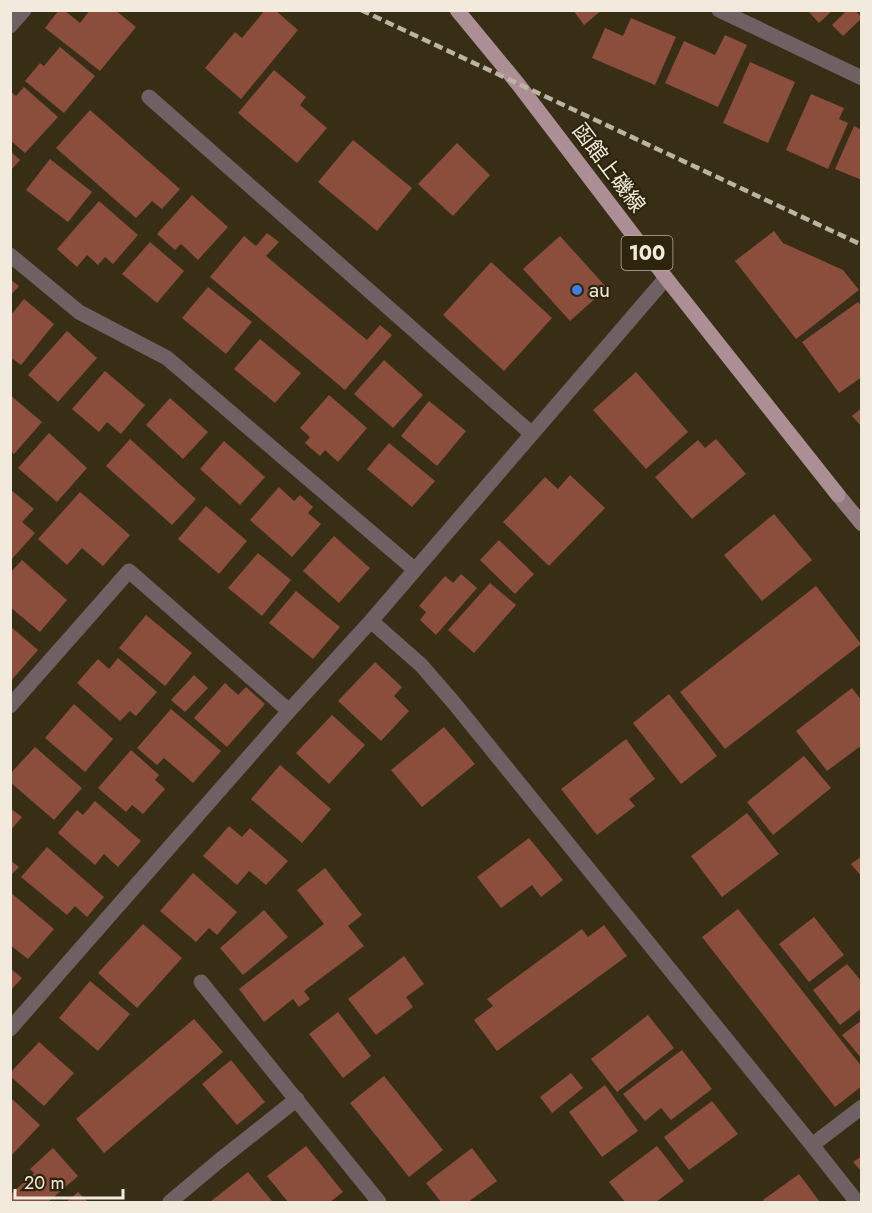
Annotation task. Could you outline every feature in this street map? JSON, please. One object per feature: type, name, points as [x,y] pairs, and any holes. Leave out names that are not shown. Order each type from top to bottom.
[{"type":"main road","name":"函館上磯線","points":[[456,10],[518,84],[666,278],[838,495]]},
{"type":"street","points":[[10,26],[24,10]]},
{"type":"street","points":[[718,10],[861,78]]},
{"type":"street","points":[[149,98],[532,434]]},
{"type":"street","points":[[10,255],[79,312],[167,358],[414,569]]},
{"type":"street","points":[[10,1029],[370,621],[666,278]]},
{"type":"street","points":[[838,495],[861,524]]},
{"type":"street","points":[[10,706],[129,571],[289,711]]},
{"type":"street","points":[[370,621],[422,665],[454,703],[857,1203]]},
{"type":"street","points":[[201,982],[379,1203]]},
{"type":"street","points":[[170,1203],[297,1099]]},
{"type":"street","points":[[812,1145],[861,1107]]},
{"type":"building","points":[[59,10],[64,10],[80,23],[90,10],[115,10],[136,27],[100,71],[45,28]]},
{"type":"building","points":[[265,10],[275,10],[298,30],[241,99],[205,68],[235,32],[242,38]]},
{"type":"building","points":[[573,10],[602,10],[584,25]]},
{"type":"building","points":[[807,10],[833,10],[819,23]]},
{"type":"building","points":[[847,10],[855,10],[862,18],[843,36],[832,25]]},
{"type":"building","points":[[631,18],[676,37],[655,85],[592,58],[605,28],[623,36]]},
{"type":"building","points":[[725,35],[747,45],[718,107],[665,83],[684,41],[715,55]]},
{"type":"building","points":[[60,47],[95,76],[64,113],[25,81],[40,63],[44,66]]},
{"type":"building","points":[[750,62],[795,82],[768,143],[723,123]]},
{"type":"building","points":[[274,70],[306,97],[300,105],[327,128],[297,163],[238,113]]},
{"type":"building","points":[[24,87],[58,117],[25,153],[10,140],[10,91],[16,96]]},
{"type":"building","points":[[811,94],[844,108],[839,119],[848,123],[828,169],[786,150]]},
{"type":"building","points":[[90,110],[180,189],[162,209],[152,201],[136,218],[56,148]]},
{"type":"building","points":[[854,126],[862,130],[862,180],[835,169]]},
{"type":"building","points":[[353,140],[412,188],[377,231],[318,182]]},
{"type":"building","points":[[457,143],[490,175],[453,216],[418,184]]},
{"type":"building","points":[[10,151],[20,160],[10,171]]},
{"type":"building","points":[[50,159],[92,192],[68,222],[26,190]]},
{"type":"building","points":[[192,195],[228,227],[198,260],[181,244],[175,250],[157,234]]},
{"type":"building","points":[[99,201],[138,235],[113,264],[105,257],[98,265],[87,255],[77,267],[57,249]]},
{"type":"building","points":[[774,231],[783,243],[843,270],[859,290],[796,339],[735,261]]},
{"type":"building","points":[[267,233],[279,242],[266,256],[367,340],[380,325],[392,335],[345,390],[210,277],[244,236],[256,246]]},
{"type":"building","points":[[560,236],[607,288],[570,321],[523,269]]},
{"type":"building","points":[[150,242],[184,271],[157,303],[122,274]]},
{"type":"building","points":[[491,262],[552,318],[504,371],[443,315]]},
{"type":"building","points":[[10,279],[19,286],[10,296]]},
{"type":"building","points":[[208,287],[252,322],[226,354],[182,318]]},
{"type":"building","points":[[24,299],[54,324],[21,365],[10,357],[10,316]]},
{"type":"building","points":[[858,302],[862,307],[862,377],[839,393],[802,342]]},
{"type":"building","points":[[67,331],[97,358],[58,402],[28,375]]},
{"type":"building","points":[[260,339],[301,373],[275,403],[234,369]]},
{"type":"building","points":[[384,360],[423,395],[393,428],[354,394]]},
{"type":"building","points":[[105,371],[145,405],[121,434],[107,422],[99,432],[72,409]]},
{"type":"building","points":[[636,372],[688,432],[646,469],[593,410]]},
{"type":"building","points":[[10,395],[42,422],[14,454],[10,451]]},
{"type":"building","points":[[329,395],[367,428],[338,462],[325,450],[320,456],[305,443],[310,437],[300,428]]},
{"type":"building","points":[[170,398],[208,432],[183,459],[146,425]]},
{"type":"building","points":[[429,401],[466,431],[437,466],[401,436]]},
{"type":"building","points":[[862,408],[862,427],[852,416]]},
{"type":"building","points":[[49,433],[87,468],[57,502],[18,468]]},
{"type":"building","points":[[130,439],[196,499],[172,525],[106,466]]},
{"type":"building","points":[[716,439],[746,474],[692,519],[655,477],[698,440],[705,448]]},
{"type":"building","points":[[224,441],[265,477],[240,505],[200,469]]},
{"type":"building","points":[[389,443],[435,481],[412,507],[367,469]]},
{"type":"building","points":[[570,475],[605,508],[549,566],[503,522],[545,477],[558,489]]},
{"type":"building","points":[[279,487],[294,501],[300,495],[313,507],[308,513],[321,524],[292,557],[250,520]]},
{"type":"building","points":[[10,489],[34,509],[22,522],[35,533],[10,561]]},
{"type":"building","points":[[80,492],[130,535],[103,566],[82,548],[67,565],[38,539]]},
{"type":"building","points":[[206,506],[247,541],[219,574],[178,539]]},
{"type":"building","points":[[774,514],[812,560],[762,601],[724,555]]},
{"type":"building","points":[[334,536],[370,568],[339,603],[303,571]]},
{"type":"building","points":[[499,540],[534,574],[515,594],[480,560]]},
{"type":"building","points":[[258,553],[291,580],[262,616],[228,588]]},
{"type":"building","points":[[22,560],[67,600],[40,632],[10,607],[10,573]]},
{"type":"building","points":[[461,574],[477,588],[436,635],[420,620],[426,612],[419,606],[445,576],[453,583]]},
{"type":"building","points":[[490,583],[516,605],[474,653],[448,630]]},
{"type":"building","points":[[816,586],[861,644],[725,749],[680,692]]},
{"type":"building","points":[[296,591],[340,627],[313,659],[269,623]]},
{"type":"building","points":[[146,615],[192,653],[165,686],[119,648]]},
{"type":"building","points":[[10,626],[38,650],[10,682]]},
{"type":"building","points":[[118,658],[157,692],[136,716],[130,711],[120,721],[77,683],[98,659],[109,669]]},
{"type":"building","points":[[375,662],[402,687],[394,696],[409,711],[381,741],[338,701]]},
{"type":"building","points":[[194,675],[208,688],[185,712],[171,700]]},
{"type":"building","points":[[225,683],[238,695],[246,687],[265,704],[227,747],[194,718]]},
{"type":"building","points":[[852,688],[862,701],[862,745],[827,771],[796,731]]},
{"type":"building","points":[[669,694],[717,756],[681,784],[633,723]]},
{"type":"building","points":[[74,704],[113,739],[85,772],[45,738]]},
{"type":"building","points":[[171,709],[221,751],[193,783],[164,758],[157,765],[137,748]]},
{"type":"building","points":[[332,715],[365,745],[329,784],[296,753]]},
{"type":"building","points":[[444,727],[475,764],[422,807],[391,770]]},
{"type":"building","points":[[626,739],[655,779],[629,799],[635,806],[597,835],[561,789]]},
{"type":"building","points":[[35,747],[82,788],[54,820],[10,782],[10,774]]},
{"type":"building","points":[[131,750],[159,775],[155,780],[165,789],[143,814],[132,805],[126,812],[98,788]]},
{"type":"building","points":[[804,756],[831,788],[773,835],[747,802]]},
{"type":"building","points":[[280,765],[331,809],[302,843],[251,799]]},
{"type":"building","points":[[95,801],[141,841],[118,867],[104,854],[95,865],[58,833],[77,810],[83,815]]},
{"type":"building","points":[[10,808],[22,817],[10,831]]},
{"type":"building","points":[[747,813],[779,854],[722,897],[691,856]]},
{"type":"building","points":[[229,826],[242,837],[250,828],[288,861],[266,885],[249,871],[237,885],[203,856]]},
{"type":"building","points":[[529,838],[563,880],[541,897],[532,885],[501,908],[477,877]]},
{"type":"building","points":[[47,847],[104,897],[87,917],[75,906],[67,915],[21,877]]},
{"type":"building","points":[[862,856],[862,877],[851,864]]},
{"type":"building","points":[[10,860],[19,867],[10,876]]},
{"type":"building","points":[[325,868],[362,915],[348,926],[364,946],[304,991],[310,999],[299,1007],[293,999],[264,1022],[239,989],[324,924],[297,890]]},
{"type":"building","points":[[193,873],[237,912],[217,935],[209,928],[196,942],[160,911]]},
{"type":"building","points":[[10,892],[54,929],[28,959],[10,945]]},
{"type":"building","points":[[738,909],[862,1067],[862,1086],[835,1107],[702,937]]},
{"type":"building","points":[[264,910],[288,937],[243,975],[220,948]]},
{"type":"building","points":[[814,917],[844,955],[809,982],[779,944]]},
{"type":"building","points":[[143,924],[182,958],[137,1008],[98,973]]},
{"type":"building","points":[[604,925],[627,956],[497,1051],[474,1020],[493,1006],[487,999],[582,929],[588,937]]},
{"type":"building","points":[[404,956],[424,984],[406,997],[413,1007],[376,1035],[348,999]]},
{"type":"building","points":[[847,964],[862,982],[862,1008],[840,1025],[813,990]]},
{"type":"building","points":[[10,968],[22,978],[10,991]]},
{"type":"building","points":[[90,981],[130,1014],[98,1051],[59,1018]]},
{"type":"building","points":[[338,1012],[371,1056],[343,1078],[309,1034]]},
{"type":"building","points":[[648,1015],[674,1048],[617,1092],[591,1059]]},
{"type":"building","points":[[194,1019],[223,1052],[104,1153],[76,1119]]},
{"type":"building","points":[[862,1020],[862,1059],[842,1035]]},
{"type":"building","points":[[39,1042],[74,1073],[44,1106],[10,1076],[10,1073]]},
{"type":"building","points":[[682,1050],[712,1089],[671,1120],[661,1108],[645,1121],[623,1094]]},
{"type":"building","points":[[231,1060],[265,1102],[237,1125],[202,1084]]},
{"type":"building","points":[[571,1073],[583,1088],[552,1113],[540,1097]]},
{"type":"building","points":[[384,1076],[443,1150],[409,1177],[350,1103]]},
{"type":"building","points":[[605,1085],[638,1131],[602,1157],[569,1112]]},
{"type":"building","points":[[10,1097],[40,1125],[10,1157]]},
{"type":"building","points":[[712,1101],[738,1134],[689,1170],[664,1137]]},
{"type":"building","points":[[306,1146],[343,1192],[330,1202],[288,1202],[267,1176]]},
{"type":"building","points":[[657,1146],[684,1181],[656,1202],[625,1202],[609,1182]]},
{"type":"building","points":[[53,1148],[78,1176],[48,1202],[10,1202],[10,1195],[34,1173],[30,1169]]},
{"type":"building","points":[[472,1148],[497,1181],[468,1202],[441,1202],[426,1183]]},
{"type":"building","points":[[862,1156],[862,1172],[853,1162]]},
{"type":"building","points":[[248,1172],[272,1201],[210,1202]]},
{"type":"building","points":[[799,1174],[820,1202],[765,1202],[763,1200]]},
{"type":"building","points":[[78,1192],[88,1202],[66,1202]]},
{"type":"railway","points":[[361,10],[862,245]]},
{"type":"place","name":"au","points":[[577,290]]}]
